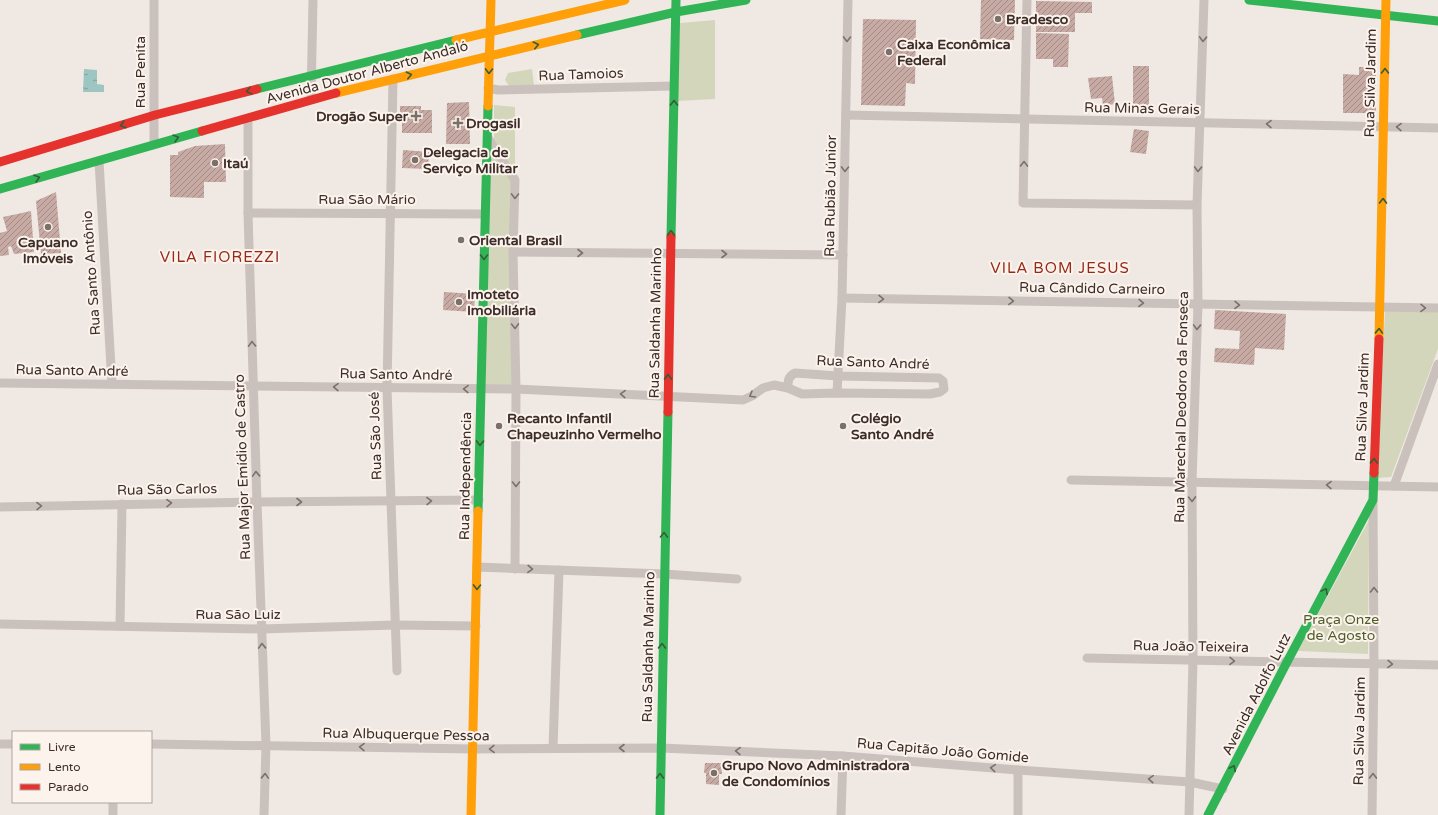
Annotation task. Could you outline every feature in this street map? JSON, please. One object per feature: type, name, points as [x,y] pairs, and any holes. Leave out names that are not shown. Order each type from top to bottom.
[{"type":"street","name":"Rua Penita","points":[[154,0],[154,144]]},
{"type":"street","points":[[311,99],[313,0]]},
{"type":"street","name":"Rua Independência","points":[[471,815],[491,0]]},
{"type":"street","name":"Avenida Doutor Alberto Andaló","points":[[0,162],[155,115],[312,75],[625,0]]},
{"type":"street","name":"Rua Saldanha Marinho","points":[[660,815],[667,396],[676,0]]},
{"type":"street","name":"Avenida Doutor Alberto Andaló","points":[[0,189],[154,144],[248,119],[311,99],[489,55],[676,12],[746,0]]},
{"type":"street","name":"Rua Rubião Júnior","points":[[837,393],[842,298],[848,0]]},
{"type":"street","points":[[1027,0],[1023,203],[1197,205]]},
{"type":"street","name":"Rua Marechal Deodoro da Fonseca","points":[[1189,815],[1193,660],[1192,482],[1198,304],[1197,205],[1204,0]]},
{"type":"street","points":[[1249,0],[1438,21]]},
{"type":"street","name":"Rua Silva Jardim","points":[[1372,815],[1374,664],[1373,486],[1380,307],[1386,0]]},
{"type":"street","name":"Rua São José","points":[[394,79],[387,388],[397,671]]},
{"type":"street","name":"Rua Tamoios","points":[[488,88],[498,90],[674,86]]},
{"type":"street","name":"Rua Minas Gerais","points":[[846,115],[1438,128]]},
{"type":"street","name":"Rua Major Emídio de Castro","points":[[248,119],[248,213],[266,745],[264,815]]},
{"type":"street","points":[[487,137],[515,180],[513,252],[516,389],[516,569]]},
{"type":"street","name":"Rua Santo Antônio","points":[[99,160],[112,384]]},
{"type":"street","name":"Rua São Mário","points":[[248,213],[486,214]]},
{"type":"street","points":[[513,252],[843,255]]},
{"type":"street","name":"Rua Cândido Carneiro","points":[[842,298],[1438,308]]},
{"type":"street","points":[[1394,486],[1438,364]]},
{"type":"street","name":"Rua Santo André","points":[[0,383],[516,389],[743,400],[774,384],[802,394],[930,394],[940,392],[944,389],[943,381],[939,378],[796,374],[790,376],[788,379],[788,388]]},
{"type":"street","points":[[861,393],[862,377]]},
{"type":"street","points":[[894,394],[896,377]]},
{"type":"street","points":[[1071,480],[1438,487]]},
{"type":"street","name":"Rua São Carlos","points":[[0,507],[257,502],[479,500]]},
{"type":"street","name":"Avenida Adolfo Lutz","points":[[1208,815],[1373,500]]},
{"type":"street","points":[[120,626],[122,504]]},
{"type":"street","points":[[477,567],[737,578]]},
{"type":"street","points":[[552,748],[559,570]]},
{"type":"street","name":"Rua São Luiz","points":[[0,624],[262,629],[395,625],[476,626]]},
{"type":"street","name":"Rua João Teixeira","points":[[1088,658],[1438,665]]},
{"type":"street","points":[[0,744],[12,744]]},
{"type":"street","name":"Rua Albuquerque Pessoa","points":[[152,744],[473,749],[661,748]]},
{"type":"street","name":"Rua Capitão João Gomide","points":[[661,748],[842,756],[1190,782],[1222,789]]},
{"type":"street","points":[[841,815],[842,756]]},
{"type":"street","points":[[1018,770],[1018,815]]},
{"type":"street","points":[[113,803],[113,815]]},
{"type":"green space","points":[[715,20],[715,99],[677,101],[680,23]]},
{"type":"green space","points":[[532,69],[534,85],[509,86],[505,80],[508,73]]},
{"type":"green space","points":[[494,105],[515,107],[515,175],[494,139]]},
{"type":"green space","points":[[490,146],[511,179],[513,388],[485,390]]},
{"type":"green space","points":[[1438,309],[1438,349],[1391,477],[1377,478],[1385,311]]},
{"type":"green space","name":"Praça Onze de Agosto","points":[[1369,520],[1368,654],[1298,651]]},
{"type":"water","points":[[84,69],[97,70],[97,84],[104,85],[104,92],[83,92]]},
{"type":"building","name":"Bradesco","points":[[981,0],[1015,0],[1014,40],[980,39]]},
{"type":"building","points":[[1036,1],[1092,2],[1092,13],[1075,13],[1075,32],[1036,32]]},
{"type":"building","name":"Caixa Econômica Federal","points":[[863,19],[916,20],[915,84],[906,83],[905,106],[861,105]]},
{"type":"building","points":[[1036,33],[1069,34],[1068,67],[1053,67],[1053,59],[1036,59]]},
{"type":"building","points":[[1133,66],[1149,66],[1149,108],[1133,108]]},
{"type":"building","points":[[1359,67],[1376,67],[1376,113],[1343,113],[1343,74],[1359,75]]},
{"type":"building","points":[[1112,76],[1115,104],[1103,106],[1102,98],[1091,99],[1088,78]]},
{"type":"building","name":"Drogasil","points":[[469,102],[470,144],[446,144],[447,103]]},
{"type":"building","name":"Drogão Super","points":[[400,106],[421,106],[421,110],[432,110],[432,133],[402,133],[402,123],[400,123]]},
{"type":"building","points":[[1134,129],[1149,131],[1146,154],[1130,152]]},
{"type":"building","points":[[225,144],[226,182],[204,182],[204,198],[170,197],[170,155],[178,155],[178,152],[195,146]]},
{"type":"building","name":"Delegacia de Serviço Militar","points":[[403,150],[429,152],[428,169],[402,168]]},
{"type":"building","name":"Capuano Imóveis","points":[[56,192],[61,253],[41,254],[36,201]]},
{"type":"building","points":[[31,211],[34,252],[14,254],[11,246],[8,247],[9,255],[0,256],[0,233],[7,231],[3,217]]},
{"type":"building","name":"Imoteto Imobiliária","points":[[444,292],[475,294],[474,312],[443,310]]},
{"type":"building","points":[[1215,310],[1286,314],[1284,350],[1255,348],[1254,365],[1214,362],[1215,348],[1239,349],[1240,331],[1214,329]]},
{"type":"building","name":"Grupo Novo Administradora de Condomínios","points":[[705,763],[721,763],[722,774],[719,774],[719,785],[706,784],[706,773],[704,773]]},
{"type":"traffic: fast","points":[[671,237],[676,0]]},
{"type":"traffic: fast","points":[[577,35],[676,12],[746,0]]},
{"type":"traffic: fast","points":[[1249,0],[1438,21]]},
{"type":"traffic: fast","points":[[257,89],[456,40]]},
{"type":"traffic: fast","points":[[478,511],[488,106]]},
{"type":"traffic: fast","points":[[0,189],[202,131]]},
{"type":"traffic: fast","points":[[660,815],[668,412]]},
{"type":"traffic: fast","points":[[1208,815],[1373,500],[1374,473]]},
{"type":"traffic: slow","points":[[488,106],[491,0]]},
{"type":"traffic: slow","points":[[456,40],[625,0]]},
{"type":"traffic: slow","points":[[1379,339],[1386,0]]},
{"type":"traffic: slow","points":[[336,93],[577,35]]},
{"type":"traffic: slow","points":[[471,815],[478,511]]},
{"type":"traffic: jam","points":[[0,162],[155,115],[257,89]]},
{"type":"traffic: jam","points":[[202,131],[336,93]]},
{"type":"traffic: jam","points":[[668,412],[671,237]]},
{"type":"traffic: jam","points":[[1374,473],[1379,339]]},
{"type":"place","name":"Bradesco","points":[[998,19]]},
{"type":"place","name":"Caixa Econômica Federal","points":[[889,52]]},
{"type":"place","name":"Drogão Super","points":[[416,116]]},
{"type":"place","name":"Drogasil","points":[[458,123]]},
{"type":"place","name":"Delegacia de Serviço Militar","points":[[415,160]]},
{"type":"place","name":"Itaú","points":[[215,163]]},
{"type":"place","name":"Capuano Imóveis","points":[[48,227]]},
{"type":"place","name":"Oriental Brasil","points":[[461,240]]},
{"type":"place","name":"Imoteto Imobiliária","points":[[459,302]]},
{"type":"place","name":"Recanto Infantil Chapeuzinho Vermelho","points":[[499,426]]},
{"type":"place","name":"Colégio Santo André","points":[[843,426]]},
{"type":"place","name":"Grupo Novo Administradora de Condomínios","points":[[714,773]]},
{"type":"district","name":"VILA FIOREZZI","points":[[220,257]]},
{"type":"district","name":"VILA BOM JESUS","points":[[1060,268]]}]
